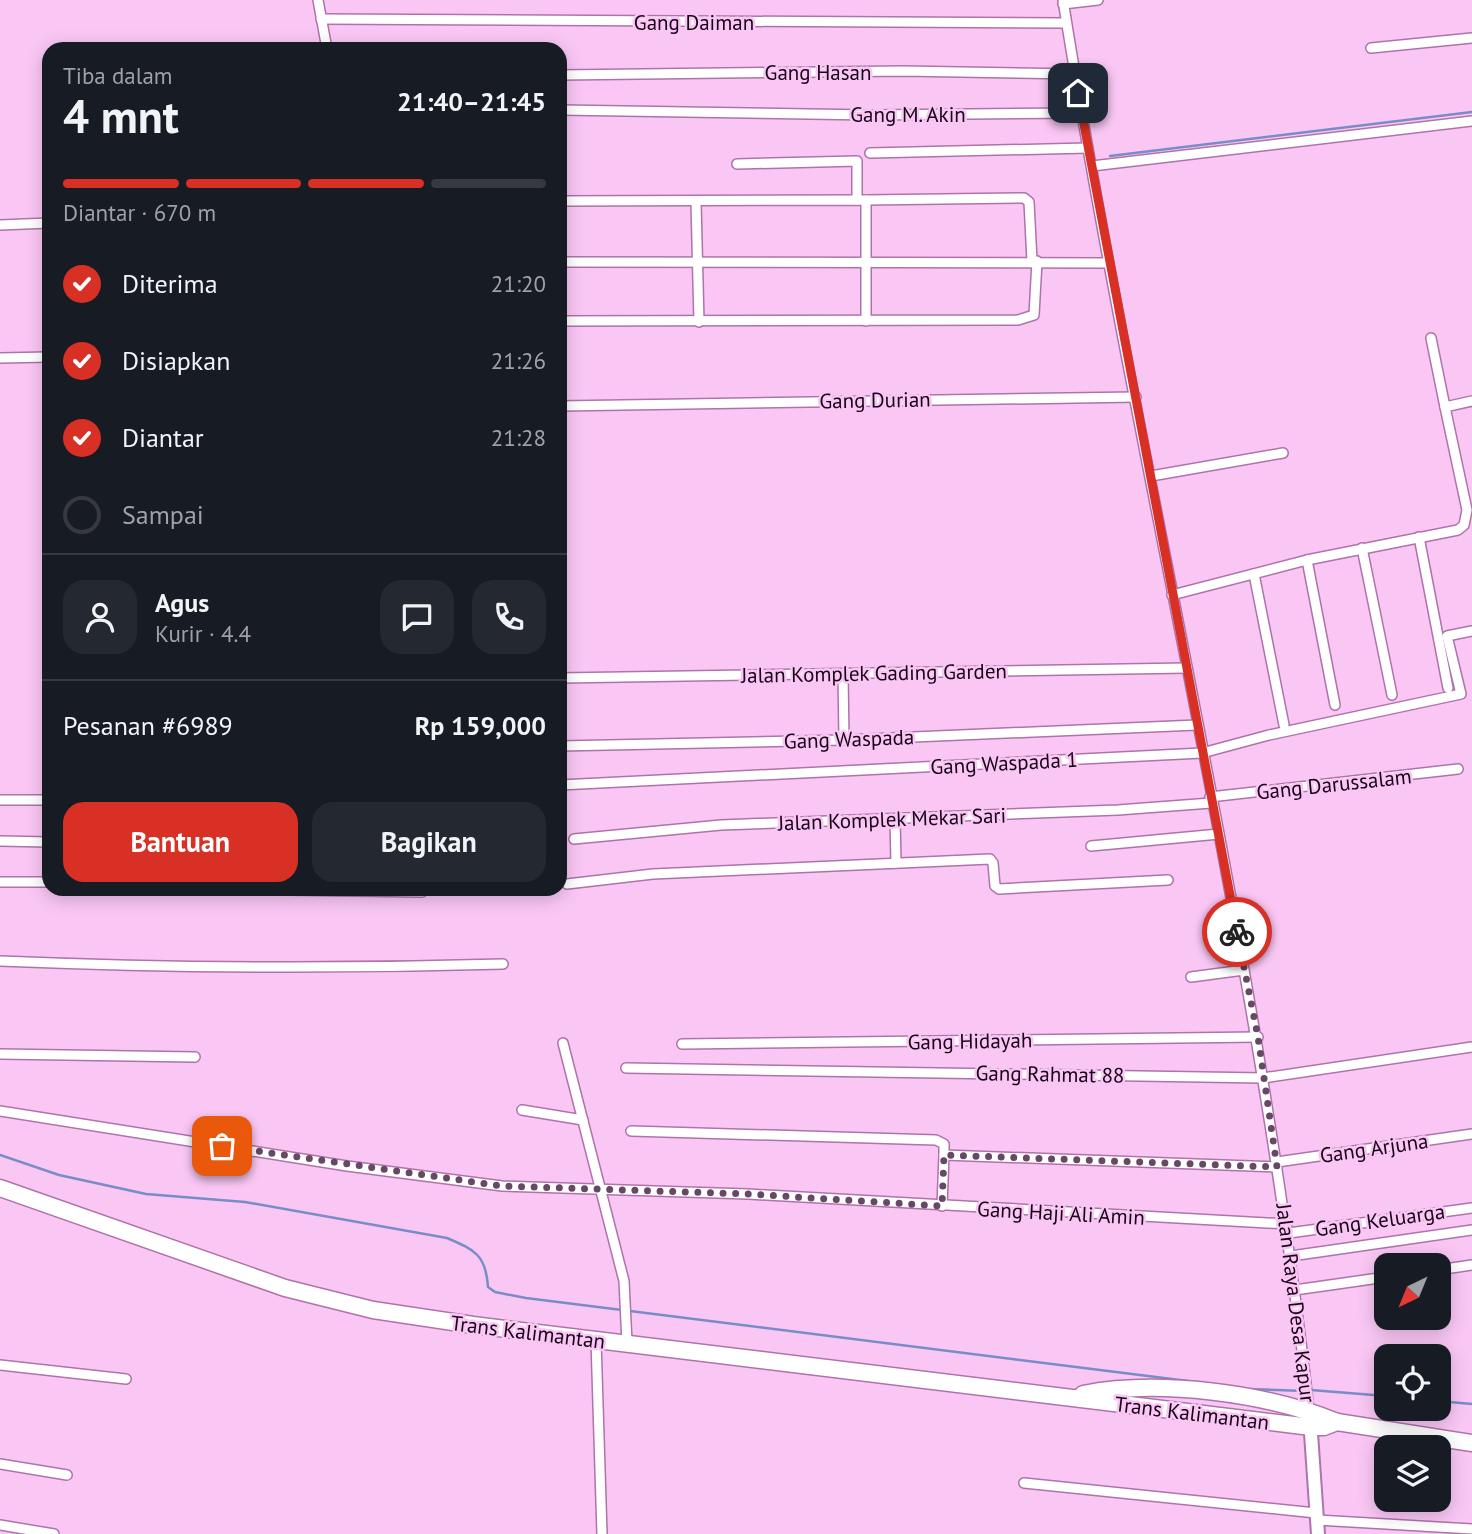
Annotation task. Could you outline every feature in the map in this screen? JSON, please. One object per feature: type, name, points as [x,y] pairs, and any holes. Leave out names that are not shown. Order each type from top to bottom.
[{"type":"highway","name":"Trans Kalimantan","points":[[0,1188],[260,1280],[326,1300],[426,1319],[886,1377],[1074,1396],[1135,1407],[1310,1426],[1337,1422],[1472,1443]]},
{"type":"highway","name":"Trans Kalimantan","points":[[1074,1396],[1147,1387],[1253,1398],[1310,1426]]},
{"type":"street","points":[[318,0],[326,42]]},
{"type":"street","points":[[1063,2],[1098,0]]},
{"type":"street","name":"Jalan Raya Desa Kapur","points":[[1063,2],[1080,113],[1108,263],[1258,1037],[1292,1256],[1307,1389],[1318,1534]]},
{"type":"street","name":"Gang Daiman","points":[[321,19],[1066,23]]},
{"type":"street","points":[[1371,48],[1472,38]]},
{"type":"street","name":"Gang Hasan","points":[[567,75],[903,71],[1075,74]]},
{"type":"street","name":"Gang M. Akin","points":[[567,110],[1080,113]]},
{"type":"street","points":[[1092,166],[1472,121]]},
{"type":"street","points":[[870,153],[1088,148]]},
{"type":"street","points":[[737,164],[857,161],[867,262],[866,321]]},
{"type":"street","points":[[567,201],[1024,198],[1030,202],[1035,311],[1031,318],[567,321]]},
{"type":"street","points":[[696,202],[699,322]]},
{"type":"street","points":[[0,225],[42,223]]},
{"type":"street","points":[[567,261],[1108,263]]},
{"type":"street","points":[[1172,595],[1362,548],[1458,530],[1467,518],[1431,338]]},
{"type":"street","points":[[0,358],[42,357]]},
{"type":"street","name":"Gang Durian","points":[[567,406],[1136,397]]},
{"type":"street","points":[[1445,407],[1472,401]]},
{"type":"street","points":[[1151,476],[1283,453]]},
{"type":"street","points":[[1419,537],[1448,688]]},
{"type":"street","points":[[1362,548],[1392,695]]},
{"type":"street","points":[[1307,561],[1335,705]]},
{"type":"street","points":[[1254,574],[1284,725]]},
{"type":"street","name":"Gang Waspada 1","points":[[567,785],[1202,752],[1461,694],[1447,636],[1472,631]]},
{"type":"street","name":"Jalan Komplek Gading Garden","points":[[567,678],[1188,668]]},
{"type":"street","points":[[844,674],[844,740]]},
{"type":"street","name":"Gang Waspada","points":[[567,746],[844,740],[1197,724]]},
{"type":"street","name":"Gang Darussalam","points":[[1211,800],[1458,769]]},
{"type":"street","points":[[0,800],[42,800]]},
{"type":"street","name":"Jalan Komplek Mekar Sari","points":[[574,839],[721,825],[895,819],[1211,800]]},
{"type":"street","points":[[895,819],[896,863]]},
{"type":"street","points":[[1091,846],[1219,834]]},
{"type":"street","points":[[0,841],[42,842]]},
{"type":"street","points":[[567,884],[653,874],[990,859],[993,863],[995,886],[999,889],[1168,880]]},
{"type":"street","points":[[0,882],[42,882]]},
{"type":"street","points":[[0,961],[132,967],[324,970],[503,964]]},
{"type":"street","points":[[1191,977],[1244,970]]},
{"type":"street","name":"Gang Hidayah","points":[[682,1044],[1258,1037]]},
{"type":"street","points":[[563,1043],[628,1311],[627,1343]]},
{"type":"street","name":"Gang Rahmat 88","points":[[626,1068],[1263,1078],[1472,1047]]},
{"type":"street","points":[[0,1054],[195,1057]]},
{"type":"street","points":[[522,1110],[583,1120]]},
{"type":"street","name":"Gang Haji Ali Amin","points":[[0,1111],[464,1182],[601,1191],[748,1194],[1288,1228]]},
{"type":"street","points":[[631,1131],[936,1140],[944,1144],[942,1206]]},
{"type":"street","name":"Gang Arjuna","points":[[944,1155],[1277,1165],[1472,1134]]},
{"type":"street","name":"Gang Keluarga","points":[[1288,1228],[1472,1208]]},
{"type":"street","points":[[1292,1256],[1472,1230]]},
{"type":"street","points":[[1451,1268],[1472,1265]]},
{"type":"street","points":[[1295,1290],[1374,1279]]},
{"type":"street","points":[[596,1340],[602,1534]]},
{"type":"street","points":[[0,1364],[126,1379]]},
{"type":"street","points":[[0,1464],[67,1475]]},
{"type":"street","points":[[1024,1483],[1316,1517],[1472,1529]]},
{"type":"street","points":[[0,1525],[54,1534]]},
{"type":"waterway","points":[[1110,156],[1472,112]]},
{"type":"waterway","points":[[0,1155],[59,1175],[146,1194],[245,1202],[447,1238],[477,1255],[485,1268],[488,1287],[495,1292],[526,1298],[1196,1382]]},
{"type":"waterway","points":[[1248,1389],[1304,1391]]},
{"type":"waterway","points":[[1311,1390],[1374,1395]]},
{"type":"waterway","points":[[1451,1402],[1472,1404]]},
{"type":"way so far","points":[[222,1146],[347,1166],[502,1186],[748,1194],[942,1206],[944,1155],[1277,1167],[1258,1037],[1237,932]]},
{"type":"route","points":[[1078,93],[1108,263],[1136,397],[1237,932]]}]
